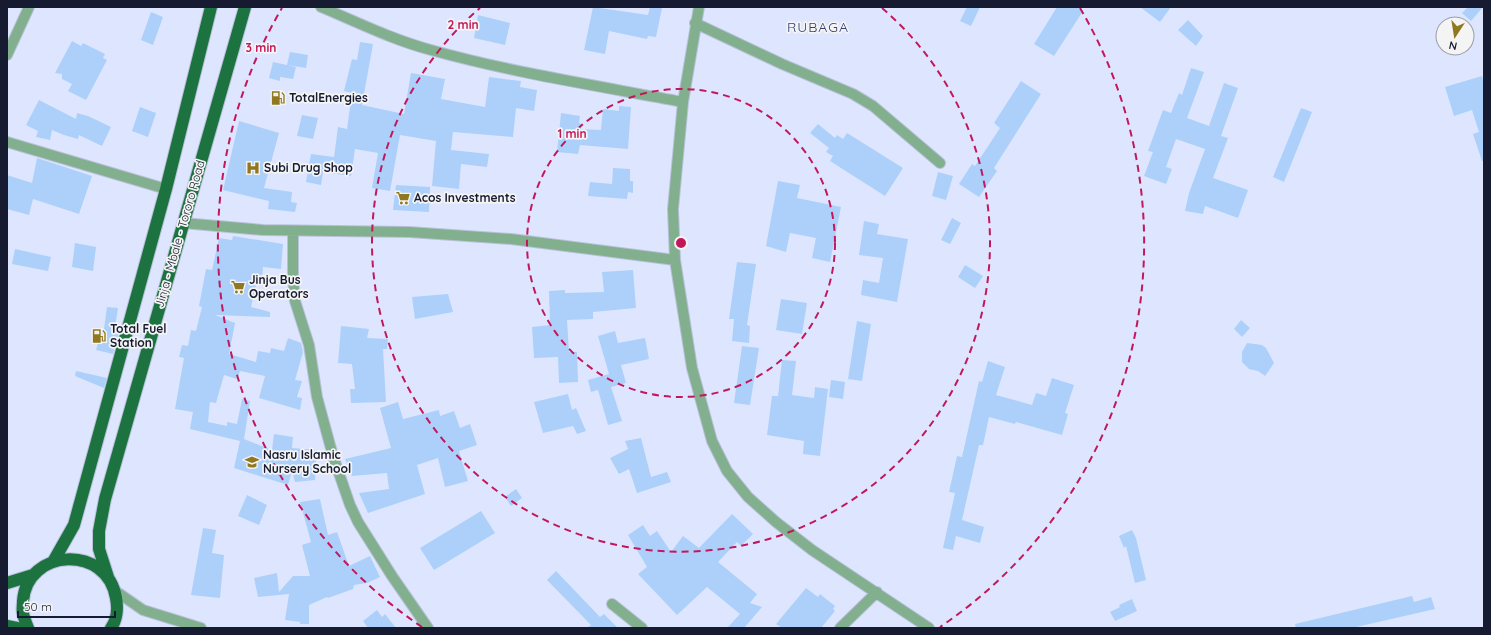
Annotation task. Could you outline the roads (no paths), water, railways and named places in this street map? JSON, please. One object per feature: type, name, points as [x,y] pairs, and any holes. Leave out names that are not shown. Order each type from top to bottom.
[{"type":"highway","name":"Jinja - Mbale - Tororo Road","points":[[53,562],[74,525],[166,189],[211,7]]},
{"type":"highway","name":"Jinja - Mbale - Tororo Road","points":[[112,628],[117,607],[114,590],[99,550],[99,531],[105,499],[245,7]]},
{"type":"highway","points":[[7,583],[33,575],[53,562],[68,559],[83,561],[97,567],[108,577]]},
{"type":"highway","points":[[28,628],[22,612],[24,593],[33,575]]},
{"type":"highway","points":[[7,626],[17,628]]},
{"type":"street","points":[[7,55],[30,7]]},
{"type":"street","points":[[321,7],[404,41],[431,50],[522,72],[683,102]]},
{"type":"street","points":[[698,7],[683,102],[673,209],[675,260],[692,368],[712,441],[726,471],[748,497],[776,522],[812,550],[929,628]]},
{"type":"street","points":[[695,22],[782,64],[853,94],[873,106],[940,163]]},
{"type":"street","points":[[7,142],[166,189]]},
{"type":"street","points":[[183,223],[263,230],[409,232],[511,238],[675,260]]},
{"type":"street","points":[[293,231],[292,277],[295,301],[308,345],[317,397],[338,470],[350,505],[358,522],[392,576],[428,628]]},
{"type":"street","points":[[114,590],[143,610],[200,628]]},
{"type":"street","points":[[840,628],[877,592]]},
{"type":"street","points":[[612,604],[642,628]]},
{"type":"place","name":"TotalEnergies","points":[[278,98]]},
{"type":"place","name":"Subi Drug Shop","points":[[253,168]]},
{"type":"place","name":"Acos Investments","points":[[403,198]]},
{"type":"place","name":"Jinja Bus Operators","points":[[238,287]]},
{"type":"place","name":"Total Fuel Station","points":[[99,336]]},
{"type":"place","name":"Nasru Islamic Nursery School","points":[[252,462]]},
{"type":"district","name":"RUBAGA","points":[[818,27]]}]
